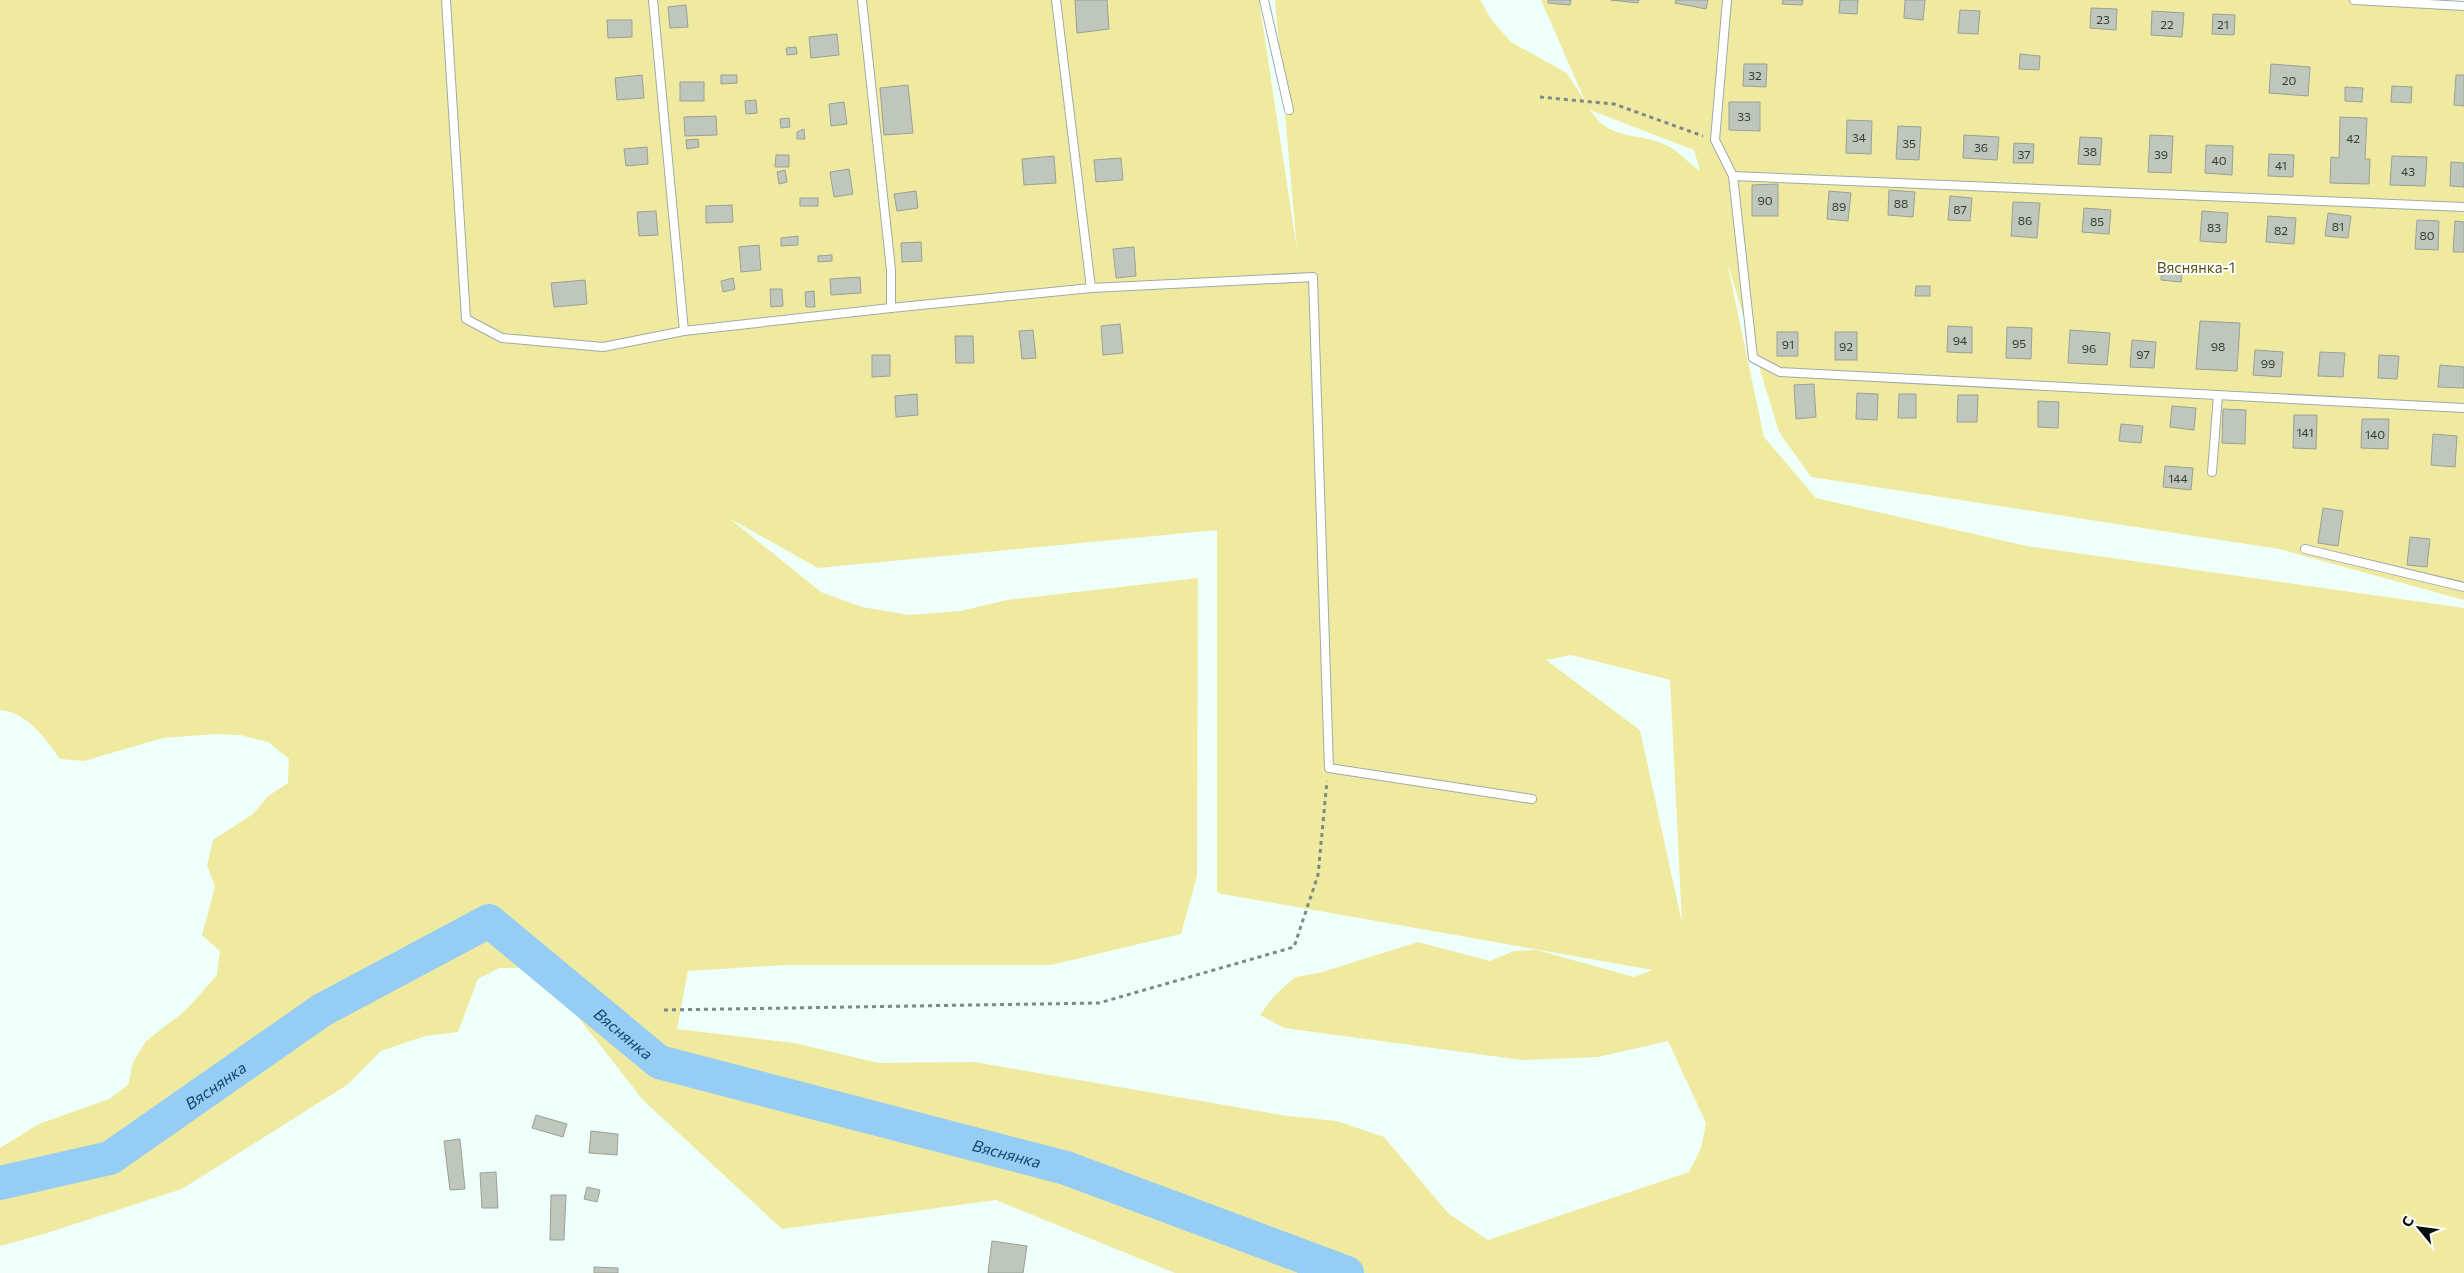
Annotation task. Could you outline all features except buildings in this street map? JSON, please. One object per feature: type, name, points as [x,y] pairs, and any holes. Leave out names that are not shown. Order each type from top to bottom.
[{"type":"lane","points":[[446,0],[466,320],[502,338],[603,348],[684,331],[890,308],[1091,288],[1313,277],[1329,768],[1532,799]]},
{"type":"lane","points":[[653,0],[684,331]]},
{"type":"lane","points":[[862,0],[891,270],[890,308]]},
{"type":"lane","points":[[1056,0],[1091,288]]},
{"type":"lane","points":[[1264,0],[1289,110]]},
{"type":"lane","points":[[1727,0],[1715,140],[1732,176],[1753,358],[1780,372],[2464,408]]},
{"type":"lane","points":[[2354,0],[2462,4]]},
{"type":"lane","points":[[1732,176],[2464,207]]},
{"type":"lane","points":[[2212,472],[2218,395]]},
{"type":"lane","points":[[2305,549],[2464,586]]},
{"type":"path","points":[[1540,97],[1614,104],[1715,140]]},
{"type":"path","points":[[664,1010],[1100,1003],[1294,947],[1318,874],[1329,768]]},
{"type":"green space","name":"Вяснянка-1","points":[[0,0],[1259,0],[1297,250],[1275,0],[1480,0],[1491,19],[1511,42],[1567,73],[1586,103],[1541,0],[2355,0],[2464,5],[2464,600],[2279,549],[1811,477],[1779,432],[1727,262],[1764,437],[1816,498],[2027,546],[2464,608],[2464,1273],[1175,1273],[996,1200],[782,1229],[643,1100],[546,976],[524,968],[499,968],[478,979],[458,1032],[425,1036],[381,1051],[347,1085],[182,1189],[44,1234],[0,1246],[0,1148],[39,1124],[109,1099],[128,1085],[133,1062],[146,1041],[186,1010],[217,975],[220,951],[202,935],[215,887],[207,865],[213,840],[253,814],[268,796],[288,783],[289,759],[268,742],[240,735],[215,734],[163,738],[84,761],[60,759],[49,743],[27,721],[10,712],[0,710]],"holes":[[[1590,110],[1694,150],[1700,171],[1666,145],[1606,127]],[[729,518],[818,568],[1217,530],[1217,893],[1653,970],[1634,977],[1537,950],[1514,951],[1490,961],[1418,942],[1319,973],[1295,977],[1275,995],[1260,1015],[1284,1028],[1522,1060],[1598,1057],[1668,1041],[1706,1123],[1701,1148],[1689,1172],[1488,1240],[1448,1213],[1384,1137],[1337,1121],[1288,1116],[974,1062],[879,1063],[794,1043],[677,1029],[688,971],[786,965],[1051,965],[1181,934],[1197,876],[1198,578],[1007,600],[960,611],[909,615],[862,607],[821,592]],[[1571,655],[1670,680],[1682,923],[1640,730],[1546,660]]]},
{"type":"waterway","name":"Вяснянка","points":[[0,1183],[110,1158],[322,1010],[489,921],[659,1062],[1066,1168],[1347,1273]]}]
